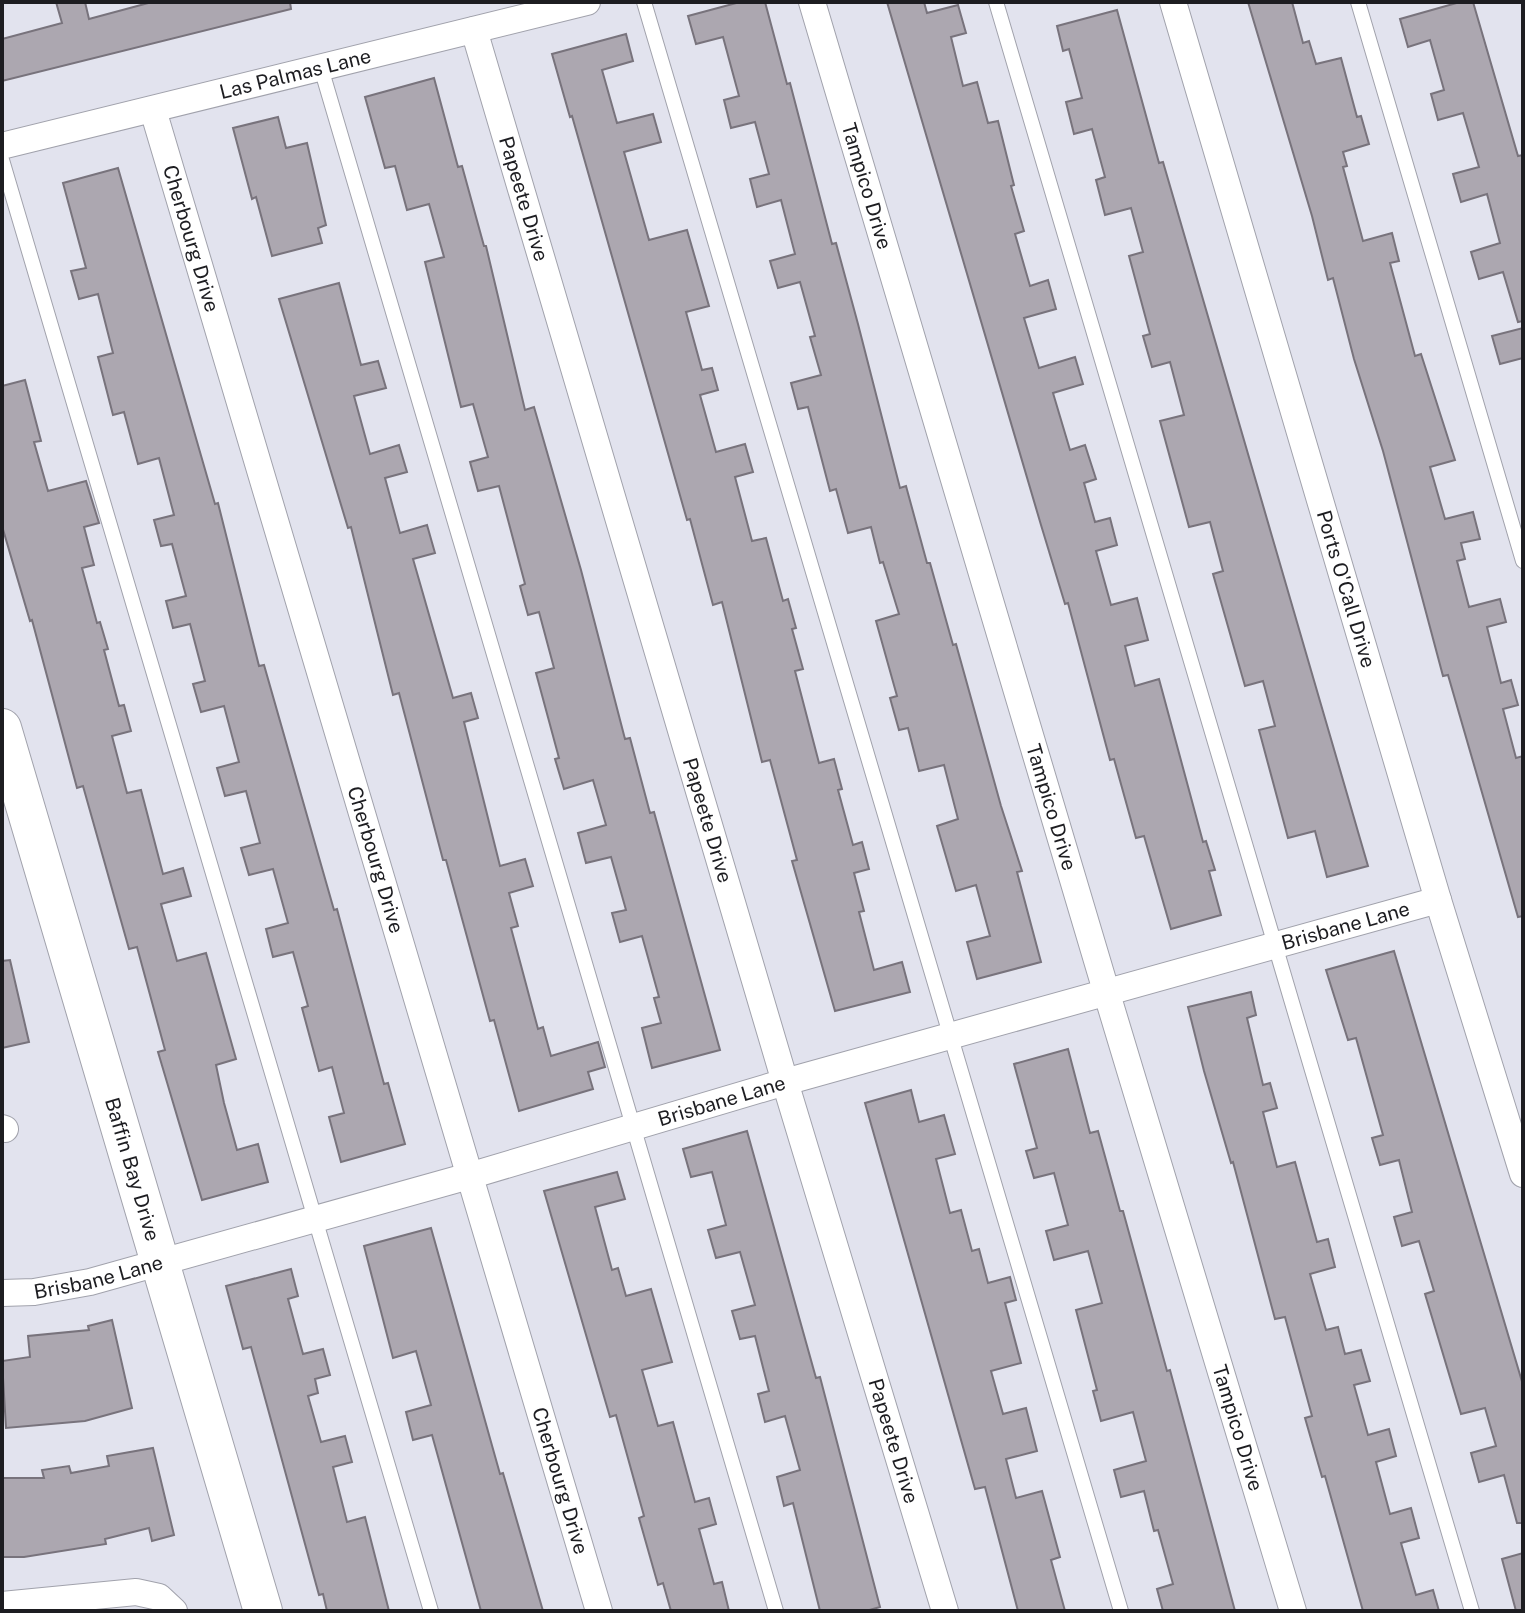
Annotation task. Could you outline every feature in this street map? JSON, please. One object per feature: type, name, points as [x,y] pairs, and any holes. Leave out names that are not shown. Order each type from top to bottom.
[{"type":"street","name":"Las Palmas Lane","points":[[2,146],[587,2]]},
{"type":"street","name":"Tampico Drive","points":[[812,2],[1293,1611]]},
{"type":"street","name":"Ports O'Call Drive","points":[[1173,2],[1438,900],[1523,1174]]},
{"type":"street","name":"Papeete Drive","points":[[474,30],[945,1611]]},
{"type":"street","name":"Cherbourg Drive","points":[[153,110],[599,1611]]},
{"type":"street","name":"Baffin Bay Drive","points":[[2,728],[263,1611]]},
{"type":"street","name":"Brisbane Lane","points":[[2,1293],[34,1292],[90,1282],[160,1263],[785,1082],[1438,900]]},
{"type":"street","points":[[2,1605],[125,1592],[147,1593],[167,1604]]},
{"type":"lane","points":[[644,2],[1121,1611]]},
{"type":"lane","points":[[996,2],[1472,1611]]},
{"type":"lane","points":[[1358,2],[1523,561]]},
{"type":"lane","points":[[321,68],[776,1611]]},
{"type":"lane","points":[[2,160],[431,1611]]},
{"type":"building","points":[[56,2],[85,2],[89,19],[152,2],[290,2],[291,9],[2,81],[2,39],[62,23]]},
{"type":"building","points":[[740,2],[765,2],[787,84],[790,83],[832,244],[836,243],[900,488],[906,486],[1022,871],[1017,872],[1041,962],[977,979],[967,942],[990,936],[976,885],[956,891],[937,826],[958,819],[944,765],[919,771],[908,728],[899,730],[890,698],[897,696],[876,621],[899,614],[883,562],[880,563],[871,527],[848,533],[836,489],[830,491],[808,407],[798,409],[791,383],[821,375],[810,337],[815,336],[800,282],[778,288],[770,261],[795,254],[781,200],[757,207],[750,179],[769,174],[755,122],[731,128],[724,100],[739,96],[723,37],[696,44],[688,16]]},
{"type":"building","points":[[887,2],[924,2],[927,13],[958,5],[966,33],[951,37],[963,86],[977,82],[988,123],[998,121],[1024,231],[1015,234],[1030,286],[1048,280],[1056,309],[1024,318],[1039,368],[1075,357],[1083,384],[1053,393],[1070,450],[1085,445],[1096,479],[1084,483],[1095,522],[1110,518],[1117,545],[1096,551],[1111,605],[1137,598],[1148,640],[1125,646],[1135,686],[1159,679],[1203,842],[1206,841],[1215,870],[1209,871],[1221,915],[1171,929],[1144,836],[1136,838],[1114,759],[1110,760],[1068,603],[1065,604],[1041,525]]},
{"type":"building","points":[[1248,2],[1292,2],[1303,43],[1309,41],[1316,64],[1341,58],[1357,117],[1361,116],[1369,144],[1343,152],[1347,166],[1343,167],[1363,241],[1392,233],[1399,261],[1390,263],[1415,356],[1421,354],[1455,460],[1430,467],[1445,519],[1473,512],[1480,539],[1461,543],[1465,559],[1457,561],[1469,607],[1500,599],[1506,622],[1487,627],[1501,683],[1511,680],[1518,705],[1503,709],[1516,758],[1523,756],[1523,916],[1518,917],[1448,675],[1443,676],[1333,278],[1328,280]]},
{"type":"building","points":[[1460,2],[1473,2],[1518,156],[1523,155],[1523,321],[1518,322],[1503,272],[1479,279],[1471,252],[1500,243],[1487,194],[1461,202],[1453,174],[1479,167],[1463,113],[1438,120],[1431,94],[1444,90],[1430,40],[1408,47],[1400,19]]},
{"type":"building","points":[[1117,10],[1159,163],[1163,162],[1368,866],[1327,877],[1315,831],[1288,838],[1259,730],[1275,726],[1263,681],[1245,686],[1213,574],[1223,571],[1210,522],[1189,527],[1160,421],[1184,415],[1170,362],[1152,367],[1143,336],[1150,334],[1129,256],[1143,252],[1131,208],[1105,215],[1096,180],[1105,177],[1092,129],[1074,134],[1066,102],[1082,98],[1069,49],[1063,51],[1057,26]]},
{"type":"building","points":[[626,34],[633,61],[602,70],[617,123],[653,114],[661,142],[624,152],[649,240],[687,230],[709,306],[686,312],[702,370],[712,368],[718,390],[700,395],[716,452],[745,444],[753,472],[735,477],[752,541],[766,538],[783,601],[788,599],[803,669],[795,671],[819,763],[834,759],[842,789],[838,790],[853,845],[862,842],[869,869],[854,873],[864,911],[859,912],[874,970],[902,962],[910,992],[835,1011],[792,861],[797,860],[770,760],[762,762],[722,602],[713,605],[690,519],[687,520],[552,54]]},
{"type":"building","points":[[434,78],[458,167],[462,166],[486,246],[525,410],[534,407],[625,739],[630,738],[650,813],[654,812],[720,1050],[652,1068],[642,1028],[661,1023],[654,998],[659,997],[642,936],[620,942],[612,913],[626,910],[611,857],[586,863],[578,833],[606,825],[593,780],[564,789],[555,759],[559,758],[536,673],[554,668],[539,612],[528,615],[520,586],[525,584],[499,486],[478,491],[470,462],[488,457],[473,404],[461,407],[425,262],[444,257],[429,204],[407,210],[395,166],[385,168],[365,97]]},
{"type":"building","points":[[278,117],[286,148],[307,143],[326,225],[318,228],[322,243],[272,256],[256,197],[252,199],[233,128]]},
{"type":"building","points":[[118,168],[215,504],[218,503],[259,666],[264,665],[334,910],[337,909],[384,1084],[388,1083],[405,1144],[341,1162],[329,1117],[344,1113],[332,1067],[319,1071],[302,1008],[308,1006],[293,952],[273,957],[266,929],[288,923],[273,869],[249,875],[241,848],[260,843],[246,791],[225,796],[217,768],[239,762],[224,706],[201,712],[193,684],[205,681],[190,624],[173,628],[166,601],[186,596],[172,544],[161,546],[154,520],[174,515],[159,458],[138,464],[124,412],[113,415],[98,357],[113,353],[98,294],[79,299],[71,271],[86,268],[63,183]]},
{"type":"building","points":[[339,283],[361,365],[378,361],[386,388],[354,396],[370,454],[399,445],[407,472],[385,478],[400,533],[427,525],[435,553],[413,559],[453,698],[471,693],[478,718],[464,722],[500,866],[525,859],[533,886],[509,893],[518,926],[511,928],[538,1029],[543,1027],[551,1056],[598,1042],[605,1067],[588,1072],[593,1089],[519,1111],[494,1020],[490,1021],[446,860],[443,860],[399,693],[393,695],[351,527],[348,528],[279,299]]},
{"type":"building","points":[[1523,328],[1523,358],[1500,364],[1492,336]]},
{"type":"building","points":[[25,380],[41,441],[34,442],[48,491],[86,481],[99,523],[84,527],[94,565],[82,568],[97,623],[100,622],[108,649],[104,650],[119,706],[124,705],[131,731],[112,736],[127,793],[141,790],[163,874],[183,868],[191,896],[161,904],[177,961],[206,953],[236,1059],[216,1065],[224,1103],[237,1150],[258,1144],[268,1182],[202,1200],[158,1052],[165,1050],[137,947],[129,949],[83,786],[77,788],[32,620],[2,526],[2,386]]},
{"type":"building","points":[[1394,951],[1523,1385],[1523,1523],[1517,1523],[1504,1475],[1479,1482],[1471,1453],[1496,1446],[1485,1408],[1461,1414],[1425,1294],[1434,1291],[1419,1241],[1402,1246],[1394,1217],[1412,1212],[1399,1160],[1380,1165],[1372,1138],[1383,1135],[1356,1038],[1348,1040],[1326,970]]},
{"type":"building","points":[[10,960],[29,1042],[2,1048],[2,961]]},
{"type":"building","points":[[1251,992],[1256,1015],[1247,1018],[1263,1085],[1270,1083],[1277,1108],[1263,1112],[1277,1167],[1295,1162],[1317,1242],[1328,1239],[1335,1267],[1310,1274],[1326,1330],[1338,1327],[1345,1354],[1361,1350],[1370,1381],[1354,1385],[1368,1435],[1389,1429],[1396,1456],[1376,1462],[1390,1514],[1411,1508],[1419,1538],[1401,1543],[1416,1595],[1433,1590],[1439,1611],[1363,1611],[1325,1476],[1322,1477],[1305,1418],[1312,1416],[1285,1317],[1275,1319],[1188,1007]]},
{"type":"building","points":[[1068,1049],[1090,1133],[1098,1131],[1120,1211],[1123,1211],[1235,1611],[1163,1611],[1157,1589],[1173,1584],[1144,1491],[1121,1497],[1114,1470],[1146,1461],[1133,1412],[1101,1421],[1093,1391],[1097,1390],[1076,1310],[1102,1303],[1088,1251],[1054,1260],[1046,1231],[1068,1225],[1054,1173],[1034,1178],[1026,1151],[1037,1148],[1014,1064]]},
{"type":"building","points":[[911,1090],[919,1122],[944,1115],[955,1154],[936,1159],[950,1213],[961,1210],[972,1251],[979,1249],[988,1283],[1010,1277],[1016,1300],[1005,1303],[1021,1363],[991,1371],[1003,1414],[1026,1408],[1037,1451],[1006,1459],[1016,1498],[1042,1491],[1060,1557],[1051,1560],[1065,1611],[1018,1611],[985,1487],[975,1489],[865,1103]]},
{"type":"building","points":[[747,1131],[816,1378],[820,1377],[880,1607],[866,1611],[820,1611],[793,1503],[784,1506],[777,1477],[800,1470],[785,1416],[765,1422],[758,1394],[769,1391],[755,1336],[740,1339],[732,1311],[755,1305],[740,1252],[716,1258],[708,1230],[726,1225],[712,1172],[691,1177],[683,1149]]},
{"type":"building","points":[[617,1172],[625,1199],[595,1207],[612,1270],[618,1268],[626,1296],[651,1289],[672,1362],[642,1370],[658,1426],[673,1422],[695,1502],[709,1498],[716,1524],[699,1529],[714,1584],[722,1582],[729,1611],[671,1611],[663,1583],[658,1585],[639,1518],[644,1516],[616,1415],[610,1417],[544,1191]]},
{"type":"building","points":[[431,1228],[500,1474],[503,1473],[543,1611],[481,1611],[432,1435],[413,1440],[406,1412],[431,1405],[416,1351],[393,1358],[364,1246]]},
{"type":"building","points":[[291,1269],[298,1296],[288,1299],[303,1354],[323,1349],[330,1375],[315,1379],[318,1393],[308,1396],[321,1442],[345,1436],[352,1462],[333,1467],[347,1522],[365,1517],[389,1611],[327,1611],[323,1594],[319,1595],[251,1347],[243,1349],[226,1286]]},
{"type":"building","points":[[112,1320],[132,1408],[85,1421],[6,1428],[2,1361],[30,1357],[28,1336],[89,1330],[88,1326]]},
{"type":"building","points":[[153,1448],[174,1535],[152,1541],[149,1528],[105,1539],[106,1544],[24,1557],[2,1557],[2,1478],[44,1478],[42,1470],[69,1466],[71,1473],[109,1466],[107,1456]]},
{"type":"building","points":[[1523,1553],[1523,1611],[1516,1611],[1502,1559]]}]
